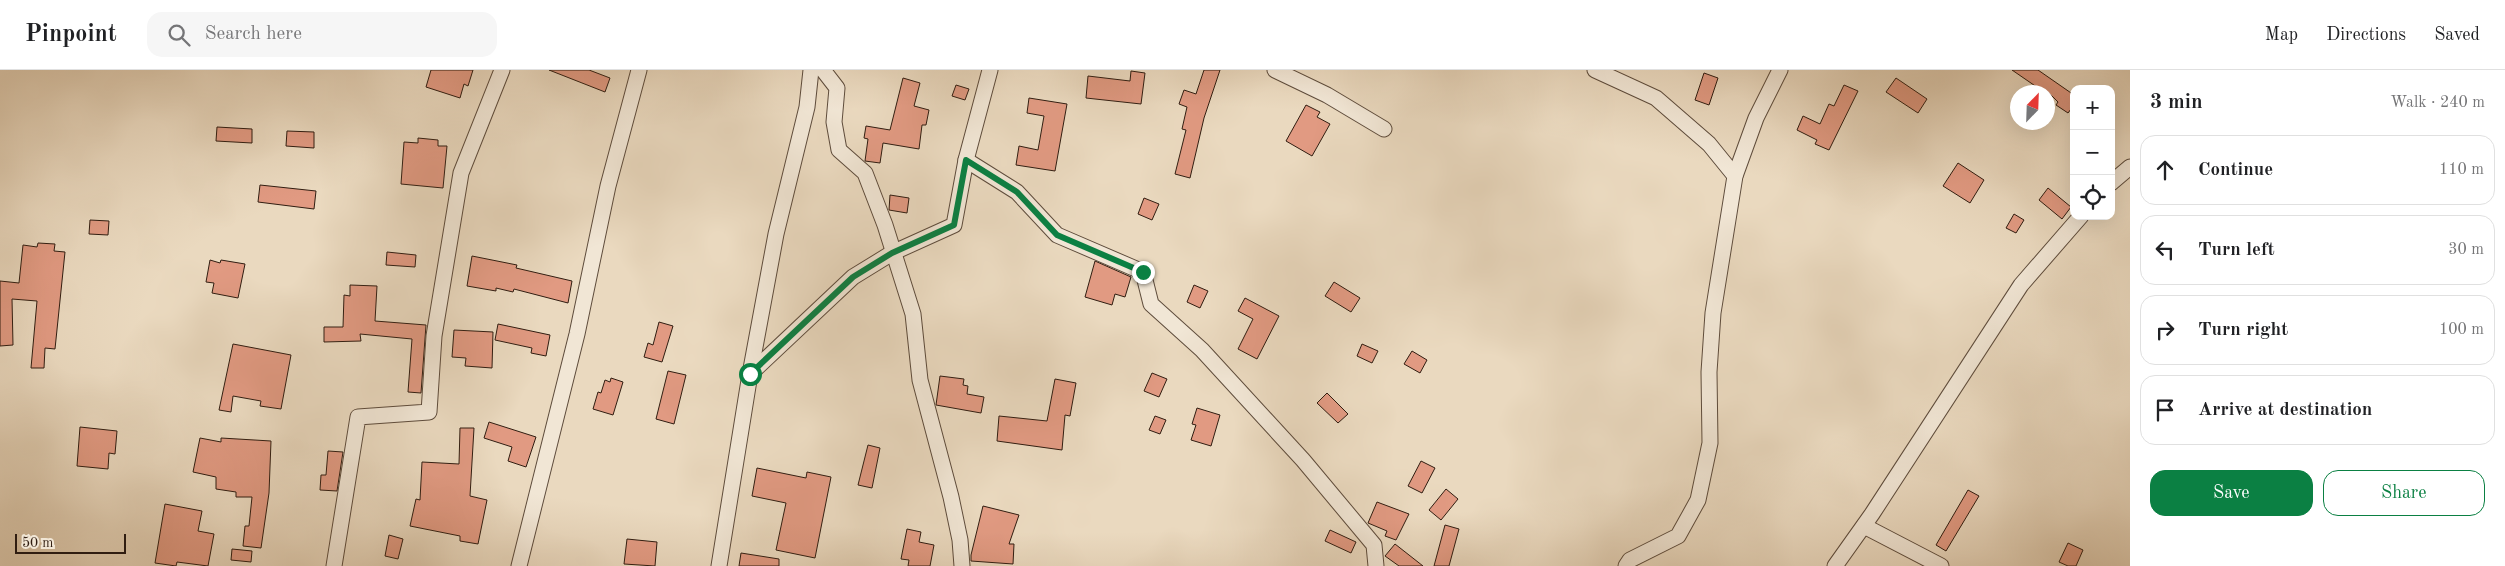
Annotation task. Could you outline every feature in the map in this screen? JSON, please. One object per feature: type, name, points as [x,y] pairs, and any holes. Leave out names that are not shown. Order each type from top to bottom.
[{"type":"street","points":[[334,566],[358,417],[429,412],[434,336],[461,174],[502,70]]},
{"type":"street","points":[[519,566],[577,334],[608,186],[639,70]]},
{"type":"street","points":[[719,566],[750,374],[776,234],[807,107],[811,70]]},
{"type":"street","points":[[823,70],[837,88],[834,122],[839,150],[865,173],[885,224],[892,253],[913,314],[920,380],[951,497],[960,540],[962,566]]},
{"type":"street","points":[[750,374],[853,277],[892,253],[954,225],[966,160],[990,70]]},
{"type":"street","points":[[1275,70],[1327,95],[1384,129]]},
{"type":"street","points":[[1595,70],[1656,98],[1709,144],[1735,176]]},
{"type":"street","points":[[1626,566],[1630,560],[1678,536],[1698,500],[1710,443],[1709,372],[1713,313],[1735,176],[1756,118],[1780,70]]},
{"type":"street","points":[[966,160],[1017,192],[1057,235],[1143,272],[1151,304],[1202,350],[1302,460],[1374,545],[1376,566]]},
{"type":"street","points":[[2115,180],[2130,167]]},
{"type":"street","points":[[1835,566],[1864,526],[2021,285],[2078,220]]},
{"type":"street","points":[[1864,526],[1941,566]]},
{"type":"building","points":[[431,70],[473,70],[468,86],[464,84],[460,98],[426,87]]},
{"type":"building","points":[[549,70],[589,70],[610,78],[605,92]]},
{"type":"building","points":[[1204,70],[1220,70],[1204,118],[1190,178],[1175,174],[1186,130],[1182,129],[1187,107],[1179,104],[1184,90],[1196,94]]},
{"type":"building","points":[[2012,70],[2038,70],[2070,92],[2070,110],[2068,113],[2056,105],[2058,102],[2055,99],[2055,85],[2034,85]]},
{"type":"building","points":[[1131,71],[1145,73],[1141,104],[1086,98],[1088,76],[1130,81]]},
{"type":"building","points":[[1704,73],[1718,78],[1709,105],[1695,100]]},
{"type":"building","points":[[903,78],[920,83],[914,106],[929,110],[926,125],[922,125],[919,149],[883,143],[880,163],[865,161],[868,139],[864,138],[866,126],[890,130]]},
{"type":"building","points":[[1896,78],[1927,99],[1918,113],[1886,92]]},
{"type":"building","points":[[956,85],[969,89],[965,100],[952,96]]},
{"type":"building","points":[[1844,85],[1858,91],[1829,150],[1815,144],[1817,140],[1797,130],[1803,116],[1820,124],[1829,104],[1834,106]]},
{"type":"building","points":[[1029,98],[1067,104],[1055,171],[1016,165],[1019,146],[1038,150],[1044,116],[1027,113]]},
{"type":"building","points":[[1306,105],[1320,112],[1317,117],[1330,124],[1312,156],[1286,141]]},
{"type":"building","points":[[217,127],[252,129],[252,143],[216,141]]},
{"type":"building","points":[[287,131],[314,132],[314,148],[286,146]]},
{"type":"building","points":[[418,138],[438,140],[438,146],[447,146],[443,188],[401,184],[404,142],[418,143]]},
{"type":"building","points":[[1958,163],[1984,180],[1970,203],[1943,186]]},
{"type":"building","points":[[260,185],[316,191],[314,209],[258,202]]},
{"type":"building","points":[[2048,188],[2070,206],[2070,208],[2062,219],[2039,200]]},
{"type":"building","points":[[890,195],[909,198],[907,213],[889,210]]},
{"type":"building","points":[[1144,198],[1159,204],[1152,220],[1138,214]]},
{"type":"building","points":[[2014,214],[2024,220],[2016,233],[2006,228]]},
{"type":"building","points":[[90,220],[109,221],[108,235],[89,234]]},
{"type":"building","points":[[38,243],[55,244],[54,251],[65,252],[55,349],[45,348],[44,368],[31,368],[37,301],[12,299],[13,345],[0,346],[0,281],[19,283],[23,245],[37,247]]},
{"type":"building","points":[[387,252],[416,255],[415,267],[386,265]]},
{"type":"building","points":[[472,256],[517,265],[516,268],[572,281],[568,303],[514,289],[513,292],[496,288],[496,291],[467,286]]},
{"type":"building","points":[[210,260],[220,263],[221,260],[245,264],[238,298],[212,293],[214,283],[206,282]]},
{"type":"building","points":[[1095,261],[1131,277],[1125,297],[1115,294],[1112,305],[1085,297]]},
{"type":"building","points":[[1334,282],[1360,298],[1351,312],[1325,296]]},
{"type":"building","points":[[350,285],[377,286],[375,321],[426,325],[421,393],[408,392],[412,339],[360,334],[361,341],[324,342],[324,327],[343,327],[344,295],[350,296]]},
{"type":"building","points":[[1194,285],[1208,291],[1200,308],[1187,302]]},
{"type":"building","points":[[1245,298],[1279,316],[1257,359],[1238,349],[1253,319],[1238,311]]},
{"type":"building","points":[[659,322],[673,326],[662,362],[644,357],[648,343],[653,345]]},
{"type":"building","points":[[498,324],[550,335],[546,356],[531,353],[532,348],[495,340]]},
{"type":"building","points":[[454,330],[493,332],[492,368],[465,366],[466,358],[452,357]]},
{"type":"building","points":[[233,344],[291,355],[281,409],[260,406],[261,401],[233,396],[231,412],[219,410]]},
{"type":"building","points":[[1362,344],[1378,351],[1372,363],[1357,356]]},
{"type":"building","points":[[1412,351],[1427,360],[1420,373],[1404,364]]},
{"type":"building","points":[[668,371],[686,375],[674,424],[656,419]]},
{"type":"building","points":[[1152,373],[1167,379],[1159,397],[1144,391]]},
{"type":"building","points":[[940,376],[964,379],[963,385],[968,386],[967,394],[984,397],[981,413],[936,405]]},
{"type":"building","points":[[611,378],[623,382],[613,415],[593,409],[598,392],[601,393],[605,380],[610,382]]},
{"type":"building","points":[[1055,379],[1076,383],[1070,416],[1065,415],[1062,450],[997,441],[999,416],[1047,421]]},
{"type":"building","points":[[1327,393],[1348,414],[1338,423],[1317,403]]},
{"type":"building","points":[[1197,408],[1220,415],[1211,446],[1191,440],[1196,425],[1192,424]]},
{"type":"building","points":[[1155,416],[1166,420],[1160,434],[1149,430]]},
{"type":"building","points":[[489,422],[536,437],[526,467],[508,461],[512,447],[484,438]]},
{"type":"building","points":[[80,427],[117,431],[115,454],[109,453],[108,469],[77,466]]},
{"type":"building","points":[[460,428],[474,428],[470,496],[487,500],[478,544],[460,541],[460,536],[410,526],[416,499],[420,500],[422,462],[459,464]]},
{"type":"building","points":[[200,438],[221,442],[221,438],[271,441],[269,493],[261,548],[243,546],[245,526],[249,526],[252,497],[236,497],[236,492],[216,489],[216,477],[193,472]]},
{"type":"building","points":[[868,445],[880,448],[872,488],[858,485]]},
{"type":"building","points":[[328,451],[343,452],[337,491],[320,490],[321,475],[326,475]]},
{"type":"building","points":[[1421,461],[1435,468],[1422,493],[1408,486]]},
{"type":"building","points":[[757,468],[806,478],[807,472],[831,477],[815,558],[776,550],[786,503],[752,496]]},
{"type":"building","points":[[1446,489],[1458,499],[1441,520],[1429,510]]},
{"type":"building","points":[[1968,490],[1979,496],[1946,551],[1936,545]]},
{"type":"building","points":[[1377,502],[1409,514],[1396,540],[1385,536],[1387,531],[1368,523]]},
{"type":"building","points":[[165,504],[202,511],[198,531],[214,534],[208,566],[177,562],[176,566],[155,563]]},
{"type":"building","points":[[983,506],[1019,515],[1009,544],[1014,544],[1013,564],[971,561]]},
{"type":"building","points":[[1445,525],[1459,529],[1449,566],[1434,566]]},
{"type":"building","points":[[907,529],[921,532],[919,542],[934,545],[930,566],[908,566],[909,560],[901,559]]},
{"type":"building","points":[[1330,530],[1356,542],[1351,553],[1325,541]]},
{"type":"building","points":[[389,535],[403,539],[398,559],[385,556]]},
{"type":"building","points":[[627,539],[657,542],[655,566],[624,564]]},
{"type":"building","points":[[2068,543],[2083,550],[2076,566],[2068,566],[2059,562]]},
{"type":"building","points":[[1395,544],[1423,566],[1399,566],[1385,556]]},
{"type":"building","points":[[232,549],[252,551],[251,562],[231,560]]},
{"type":"building","points":[[741,553],[779,559],[779,566],[739,566]]},
{"type":"route","points":[[750,374],[853,277],[892,253],[954,225],[966,160],[1017,192],[1057,235],[1143,272]]}]
